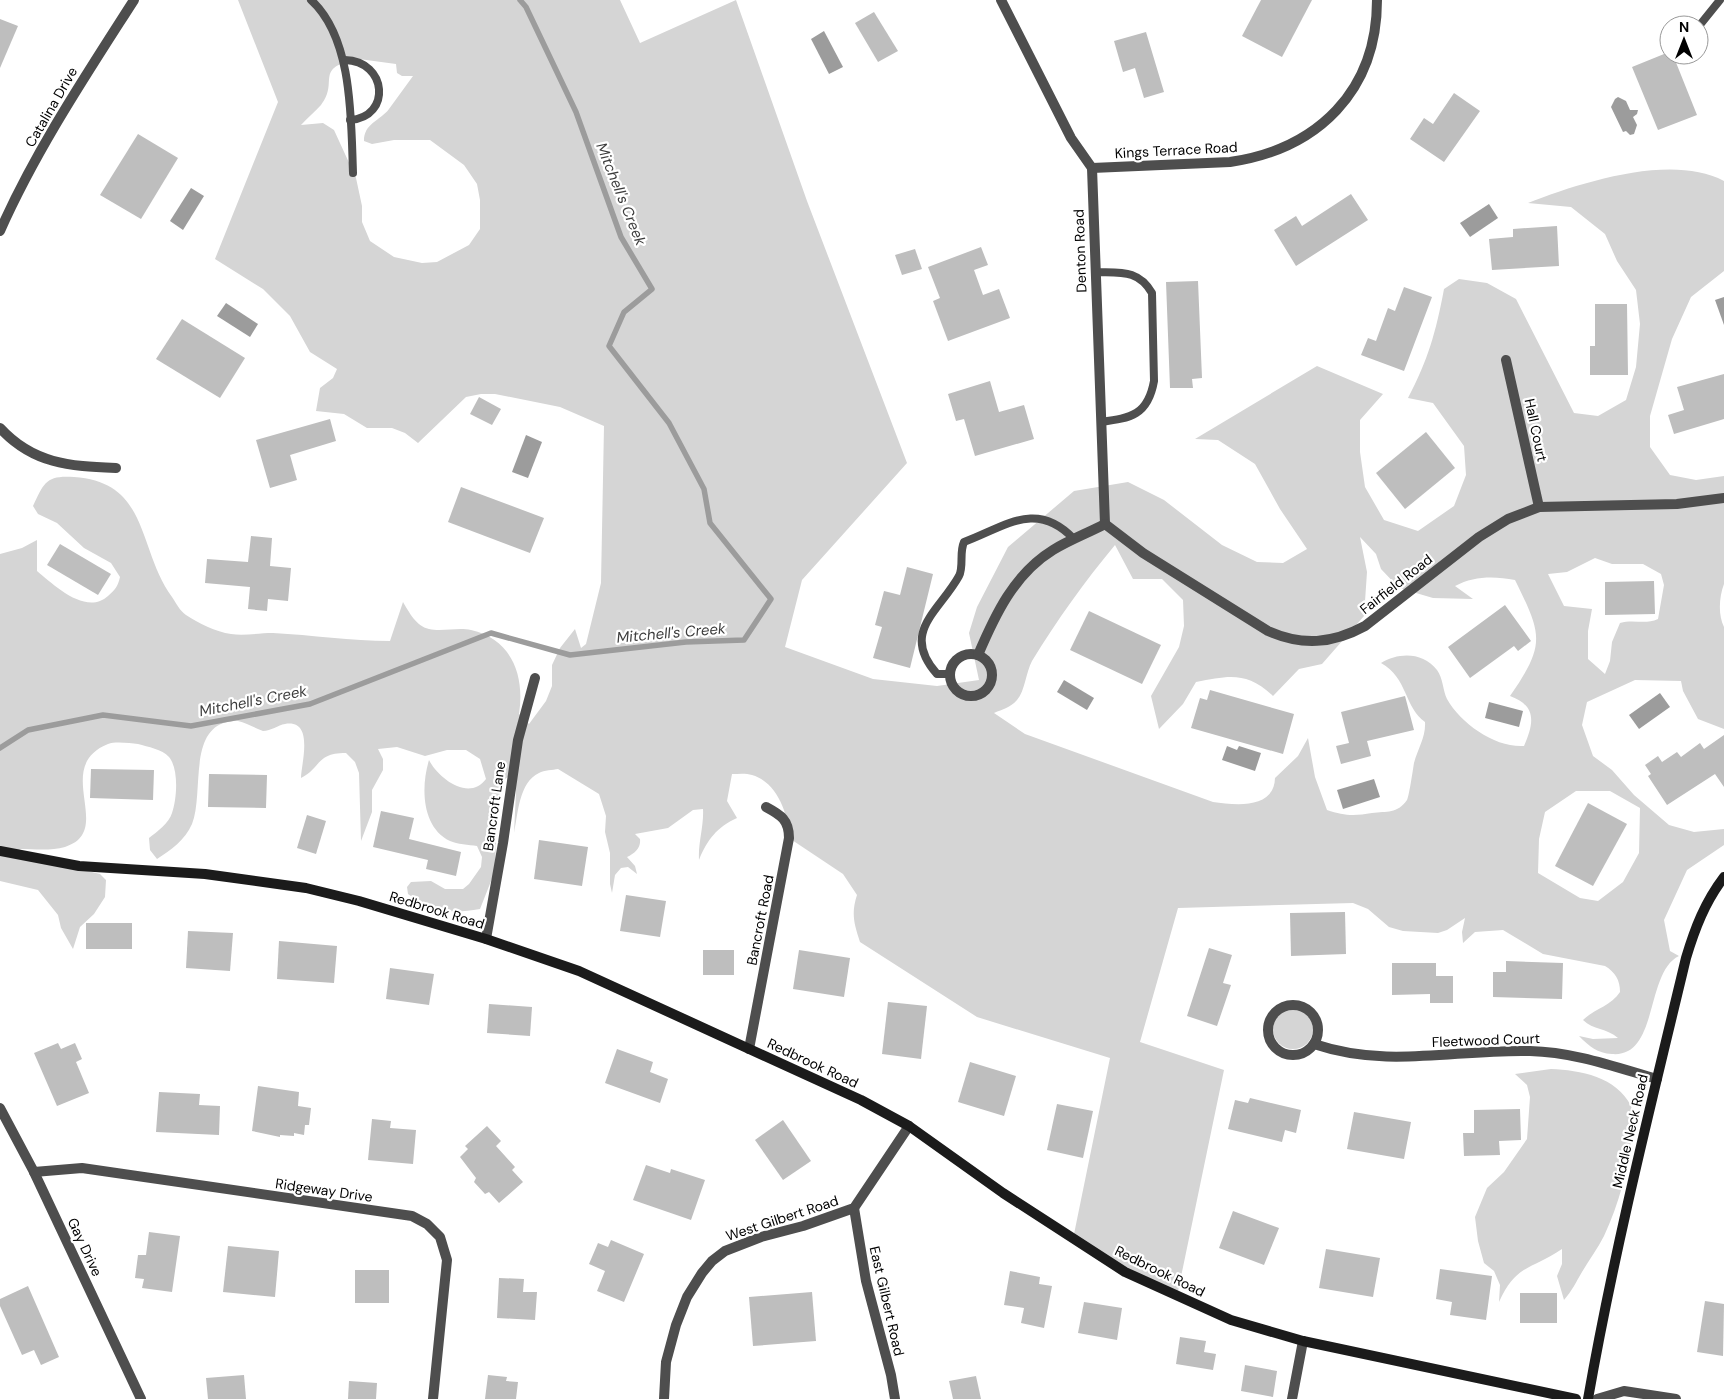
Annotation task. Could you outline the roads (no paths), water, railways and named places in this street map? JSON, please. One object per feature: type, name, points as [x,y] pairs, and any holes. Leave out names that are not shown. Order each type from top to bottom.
[{"type":"main road","name":"Redbrook Road","points":[[0,852],[79,866],[205,874],[306,888],[359,901],[486,939],[579,971],[861,1100],[909,1126],[1003,1193],[1124,1272],[1231,1320],[1303,1341],[1576,1399]]},
{"type":"main road","name":"Middle Neck Road","points":[[1588,1399],[1602,1320],[1686,958],[1697,922],[1710,895],[1724,877]]},
{"type":"street","name":"Catalina Drive","points":[[0,232],[16,195],[74,94],[134,0]]},
{"type":"street","points":[[1001,0],[1071,138],[1092,168]]},
{"type":"street","name":"Kings Terrace Road","points":[[1092,168],[1238,161],[1253,158],[1302,139],[1326,121],[1354,89],[1367,65],[1377,24],[1377,0]]},
{"type":"street","name":"Denton Road","points":[[1092,168],[1105,524]]},
{"type":"street","name":"Hall Court","points":[[1506,360],[1539,507]]},
{"type":"street","points":[[0,428],[12,441],[35,456],[53,462],[116,468]]},
{"type":"street","name":"Fairfield Road","points":[[1105,524],[1143,553],[1268,631],[1284,638],[1316,642],[1345,637],[1365,626],[1479,537],[1508,518],[1539,507],[1677,504],[1724,498]]},
{"type":"street","points":[[978,655],[1006,597],[1023,574],[1052,550],[1105,524]]},
{"type":"street","points":[[971,654],[978,655],[989,664],[992,670],[990,685],[986,691],[972,696],[965,696],[953,687],[950,674],[951,668],[959,658],[971,654]]},
{"type":"street","name":"Bancroft Lane","points":[[486,939],[503,843],[518,740],[535,678]]},
{"type":"street","name":"Bancroft Road","points":[[750,1048],[789,838],[787,822],[779,814],[766,807]]},
{"type":"street","points":[[1292,1005],[1307,1009],[1312,1014],[1318,1028],[1314,1044],[1301,1054],[1292,1055],[1276,1049],[1268,1034],[1272,1017],[1284,1007],[1292,1005]]},
{"type":"street","name":"Fleetwood Court","points":[[1314,1044],[1348,1054],[1366,1056],[1402,1057],[1512,1051],[1555,1053],[1581,1057],[1657,1079]]},
{"type":"street","name":"Gay Drive","points":[[0,1108],[34,1172],[142,1399]]},
{"type":"street","name":"West Gilbert Road","points":[[664,1399],[666,1362],[676,1325],[687,1297],[712,1261],[725,1251],[761,1237],[803,1226],[854,1208],[909,1126]]},
{"type":"street","name":"Ridgeway Drive","points":[[34,1172],[82,1168],[412,1216],[427,1224],[440,1237],[447,1260],[433,1399]]},
{"type":"street","name":"East Gilbert Road","points":[[854,1208],[866,1281],[891,1375],[895,1399]]},
{"type":"street","points":[[1292,1399],[1303,1341]]},
{"type":"street","points":[[1597,1399],[1624,1390],[1676,1399]]},
{"type":"lane","points":[[311,0],[320,8],[345,60],[353,173]]},
{"type":"lane","points":[[1708,15],[1720,0]]},
{"type":"lane","points":[[345,60],[355,60],[369,67],[378,85],[373,112],[367,117],[350,120]]},
{"type":"lane","points":[[1095,272],[1134,274],[1146,282],[1152,293],[1154,381],[1152,394],[1145,406],[1129,418],[1101,422]]},
{"type":"lane","points":[[950,674],[937,674],[927,663],[922,647],[923,628],[960,574],[960,551],[964,542],[1022,518],[1038,519],[1064,529],[1074,539]]},
{"type":"waterway","name":"Mitchell's Creek","points":[[0,748],[28,730],[103,715],[191,726],[310,704],[491,633],[570,655],[686,642],[744,640],[771,599],[710,523],[704,489],[669,423],[609,346],[624,312],[652,289],[621,237],[576,112],[526,7],[520,0]]}]
